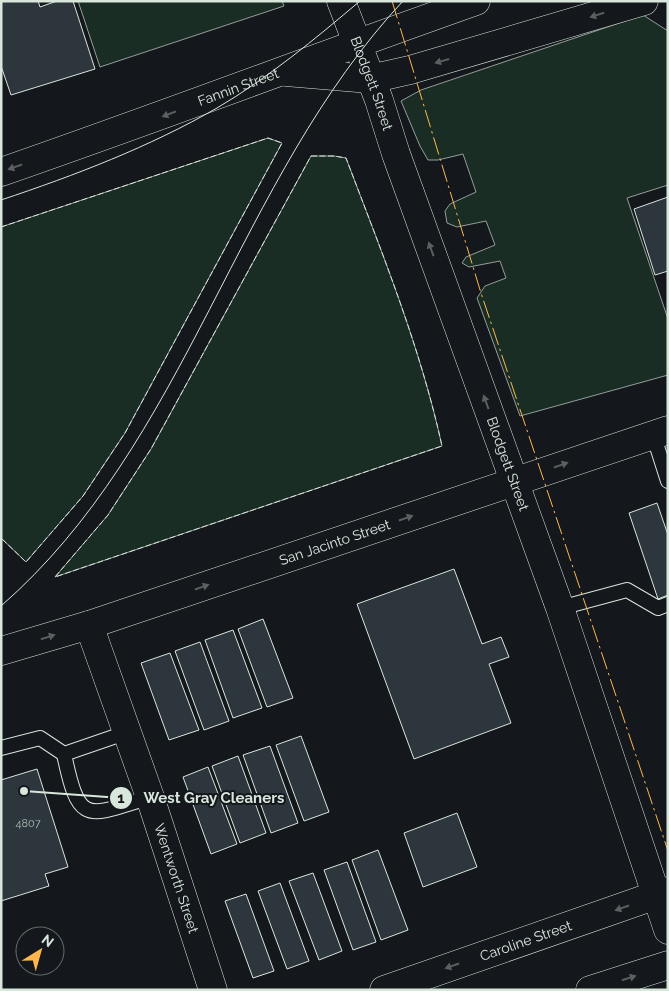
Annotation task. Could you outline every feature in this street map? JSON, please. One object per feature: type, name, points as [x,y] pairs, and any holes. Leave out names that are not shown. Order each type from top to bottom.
[{"type":"main road","name":"Blodgett Street","points":[[341,1],[560,608],[645,858],[662,894],[668,930]]},
{"type":"main road","name":"Fannin Street","points":[[1,172],[158,118],[356,43],[476,1]]},
{"type":"main road","points":[[280,72],[370,79],[410,70],[644,1]]},
{"type":"main road","name":"San Jacinto Street","points":[[1,651],[89,625],[660,432]]},
{"type":"main road","name":"Wentworth Street","points":[[89,625],[128,732],[213,990]]},
{"type":"main road","name":"Caroline Street","points":[[384,990],[662,894]]},
{"type":"main road","points":[[590,990],[668,966]]},
{"type":"lane","points":[[660,432],[668,481]]},
{"type":"lane","points":[[560,608],[627,590],[658,608],[668,604]]},
{"type":"lane","points":[[64,754],[128,732]]},
{"type":"lane","points":[[1,748],[40,738],[64,754],[71,789],[81,807],[89,812],[106,811],[150,797]]},
{"type":"green space","points":[[78,1],[282,1],[284,6],[100,67]]},
{"type":"green space","points":[[643,15],[668,31],[668,185],[627,198],[668,319],[668,375],[520,416],[477,298],[485,286],[506,278],[500,261],[469,267],[462,263],[466,257],[495,245],[486,221],[457,227],[447,223],[445,211],[450,204],[476,192],[463,154],[438,160],[428,160],[401,101],[421,90]]},
{"type":"green space","points":[[268,138],[282,143],[125,433],[83,496],[26,562],[1,538],[1,227]]},
{"type":"green space","points":[[311,156],[346,158],[423,372],[442,446],[55,577],[108,515],[151,449]]},
{"type":"building","points":[[38,1],[40,7],[57,1],[73,1],[95,69],[11,95],[1,66],[1,2]]},
{"type":"building","points":[[668,197],[668,271],[655,275],[634,209]]},
{"type":"building","points":[[657,503],[668,535],[668,595],[658,599],[629,513]]},
{"type":"building","points":[[454,569],[482,644],[501,637],[509,657],[489,664],[511,723],[414,759],[357,604]]},
{"type":"building","points":[[263,619],[293,698],[267,707],[238,629]]},
{"type":"building","points":[[233,630],[262,708],[233,718],[205,640]]},
{"type":"building","points":[[200,642],[229,721],[204,730],[175,651]]},
{"type":"building","points":[[170,653],[199,730],[169,740],[141,663]]},
{"type":"building","points":[[301,736],[329,812],[304,821],[276,745]]},
{"type":"building","points":[[270,746],[298,823],[271,833],[243,755]]},
{"type":"building","points":[[238,756],[266,833],[240,843],[212,766]]},
{"type":"building","points":[[208,767],[237,844],[211,854],[183,777]]},
{"type":"building","points":[[37,769],[68,867],[45,874],[49,886],[1,901],[1,780]]},
{"type":"building","points":[[457,813],[477,867],[423,887],[404,833]]},
{"type":"building","points":[[378,850],[408,930],[381,940],[352,860]]},
{"type":"building","points":[[347,862],[376,942],[353,950],[324,870]]},
{"type":"building","points":[[313,873],[342,951],[319,960],[289,881]]},
{"type":"building","points":[[280,883],[309,961],[287,969],[258,891]]},
{"type":"building","points":[[246,894],[274,971],[253,978],[225,901]]},
{"type":"tram line","points":[[1,200],[57,181],[139,148],[217,108],[273,71],[360,1]]},
{"type":"tram line","points":[[1,606],[65,541],[119,468],[166,390],[296,148],[345,72],[403,1]]},
{"type":"fence","points":[[1,227],[268,138],[282,143],[125,433],[83,496],[26,562],[1,538]]},
{"type":"fence","points":[[311,156],[346,158],[411,336],[423,372],[442,446],[55,577],[108,515],[151,449],[311,156]]},
{"type":"power","points":[[392,1],[481,293],[668,851]]},
{"type":"place","name":"West Gray Cleaners","points":[[24,791]]}]
